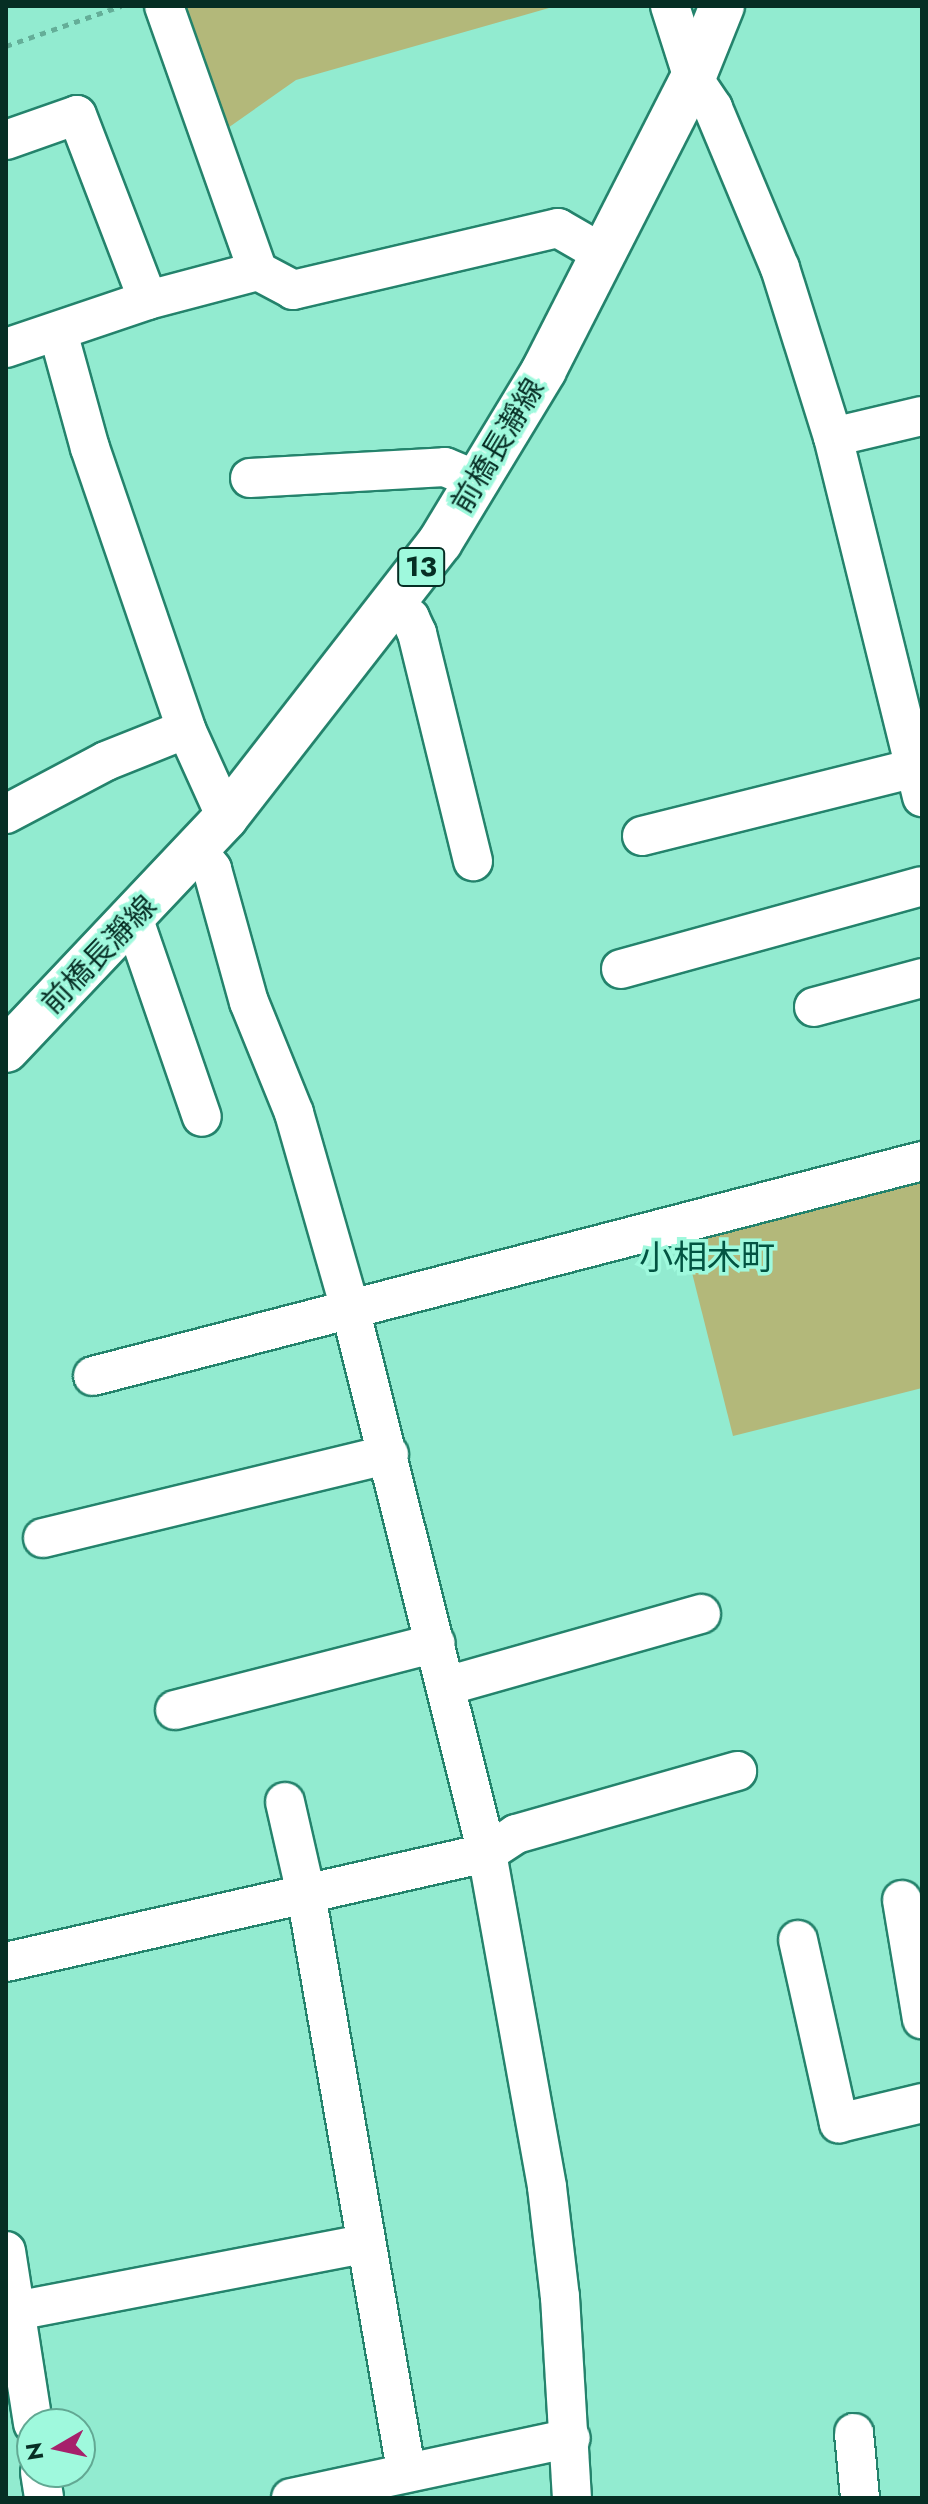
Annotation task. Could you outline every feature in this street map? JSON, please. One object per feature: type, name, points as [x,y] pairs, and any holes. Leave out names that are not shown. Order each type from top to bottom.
[{"type":"main road","name":"前橋長瀞線","points":[[6,1050],[198,851],[393,604],[478,481],[603,254],[693,78],[722,6]]},
{"type":"street","points":[[164,6],[258,271],[293,290],[558,228],[603,254]]},
{"type":"street","points":[[642,836],[918,782],[833,437],[780,268],[713,108],[693,78],[670,6]]},
{"type":"street","points":[[6,140],[77,115],[148,300]]},
{"type":"street","points":[[6,348],[148,300],[258,271]]},
{"type":"street","points":[[58,332],[90,448],[186,729],[226,817]]},
{"type":"street","points":[[833,437],[922,416]]},
{"type":"street","points":[[250,478],[445,467],[478,481]]},
{"type":"street","points":[[393,604],[410,618],[417,633],[473,861]]},
{"type":"street","points":[[6,814],[106,761],[186,729]]},
{"type":"street","points":[[198,851],[212,869],[249,1002],[294,1113],[389,1454],[487,1853],[547,2187],[571,2438],[572,2498]]},
{"type":"street","points":[[621,969],[922,886]]},
{"type":"street","points":[[134,920],[202,1117]]},
{"type":"street","points":[[814,1007],[922,978]]},
{"type":"street","points":[[93,1376],[922,1161]]},
{"type":"street","points":[[43,1538],[389,1454]]},
{"type":"street","points":[[446,1686],[701,1614]]},
{"type":"street","points":[[175,1710],[436,1643]]},
{"type":"street","points":[[6,1962],[487,1853],[516,1834],[737,1771]]},
{"type":"street","points":[[285,1802],[306,1894],[364,2244],[406,2470]]},
{"type":"street","points":[[902,1900],[922,2019]]},
{"type":"street","points":[[798,1940],[839,2123],[922,2103]]},
{"type":"street","points":[[16,2311],[364,2244]]},
{"type":"street","points":[[6,2251],[31,2408]]},
{"type":"street","points":[[854,2433],[860,2498]]},
{"type":"street","points":[[315,2495],[406,2470],[571,2438]]},
{"type":"path","points":[[6,46],[121,6]]},
{"type":"green space","points":[[180,6],[556,6],[296,80],[225,130]]},
{"type":"green space","points":[[922,1172],[922,1388],[733,1436],[682,1233]]},
{"type":"district","name":"小相木町","points":[[707,1258]]}]
